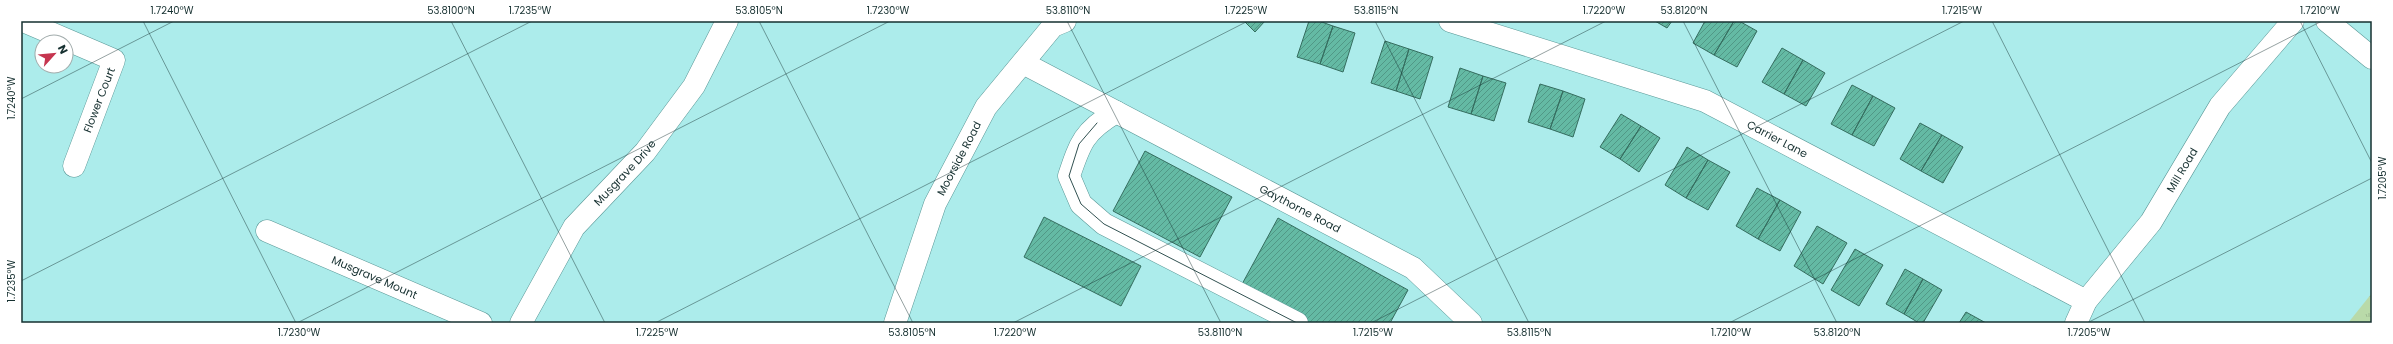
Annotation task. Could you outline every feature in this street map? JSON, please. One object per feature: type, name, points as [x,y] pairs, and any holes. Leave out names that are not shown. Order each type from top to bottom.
[{"type":"street","name":"Flower Court","points":[[23,21],[114,60],[74,166]]},
{"type":"street","name":"Musgrave Drive","points":[[520,323],[574,227],[645,152],[694,86],[727,21]]},
{"type":"street","name":"Carrier Lane","points":[[1450,21],[1705,101],[2086,301]]},
{"type":"street","name":"Mill Road","points":[[2076,323],[2086,301],[2151,222],[2220,106],[2293,21]]},
{"type":"street","points":[[2327,21],[2372,58]]},
{"type":"street","name":"Moorside Road","points":[[896,323],[935,204],[986,107],[1054,23]]},
{"type":"street","name":"Gaythorne Road","points":[[1023,63],[1414,268],[1471,323]]},
{"type":"street","points":[[1116,112],[1097,123],[1079,144],[1069,176],[1081,204],[1104,224],[1296,323]]},
{"type":"street","name":"Musgrave Mount","points":[[267,231],[481,323]]},
{"type":"green space","points":[[2372,293],[2372,323],[2348,323]]},
{"type":"building","points":[[1244,21],[1265,21],[1255,32]]},
{"type":"building","points":[[1309,21],[1319,21],[1333,26],[1320,64],[1297,57]]},
{"type":"building","points":[[1655,21],[1672,21],[1667,28]]},
{"type":"building","points":[[1705,21],[1734,21],[1714,55],[1693,43]]},
{"type":"building","points":[[1734,21],[1739,21],[1757,31],[1737,67],[1714,55]]},
{"type":"building","points":[[1333,26],[1355,33],[1343,72],[1320,64]]},
{"type":"building","points":[[1385,41],[1409,49],[1396,91],[1371,83]]},
{"type":"building","points":[[1782,48],[1803,60],[1784,94],[1762,82]]},
{"type":"building","points":[[1409,49],[1433,57],[1420,99],[1396,91]]},
{"type":"building","points":[[1803,60],[1825,73],[1806,106],[1784,94]]},
{"type":"building","points":[[1460,68],[1483,76],[1471,114],[1448,107]]},
{"type":"building","points":[[1483,76],[1506,83],[1494,121],[1471,114]]},
{"type":"building","points":[[1540,84],[1563,91],[1550,129],[1528,122]]},
{"type":"building","points":[[1852,85],[1873,96],[1852,135],[1831,124]]},
{"type":"building","points":[[1563,91],[1585,99],[1573,137],[1550,129]]},
{"type":"building","points":[[1873,96],[1895,108],[1874,146],[1852,135]]},
{"type":"building","points":[[1621,114],[1641,126],[1620,159],[1600,147]]},
{"type":"building","points":[[1920,123],[1942,135],[1921,171],[1900,159]]},
{"type":"building","points":[[1641,126],[1660,138],[1639,172],[1620,159]]},
{"type":"building","points":[[1942,135],[1963,147],[1943,183],[1921,171]]},
{"type":"building","points":[[1687,147],[1708,160],[1686,198],[1665,185]]},
{"type":"building","points":[[1145,151],[1232,197],[1200,257],[1113,211]]},
{"type":"building","points":[[1708,160],[1730,172],[1708,210],[1686,198]]},
{"type":"building","points":[[1757,188],[1780,200],[1758,239],[1736,226]]},
{"type":"building","points":[[1780,200],[1801,212],[1780,251],[1758,239]]},
{"type":"building","points":[[1044,217],[1141,266],[1121,306],[1024,257]]},
{"type":"building","points":[[1278,218],[1408,290],[1390,323],[1307,323],[1241,286]]},
{"type":"building","points":[[1817,226],[1847,243],[1823,284],[1794,266]]},
{"type":"building","points":[[1855,249],[1883,265],[1859,306],[1831,290]]},
{"type":"building","points":[[1905,269],[1923,279],[1904,314],[1886,304]]},
{"type":"building","points":[[1923,279],[1942,290],[1923,323],[1919,323],[1904,314]]},
{"type":"building","points":[[1966,312],[1986,323],[1959,323]]},
{"type":"tram line","points":[[1097,123],[1079,144],[1069,176],[1081,204],[1104,224],[1297,323]]}]
